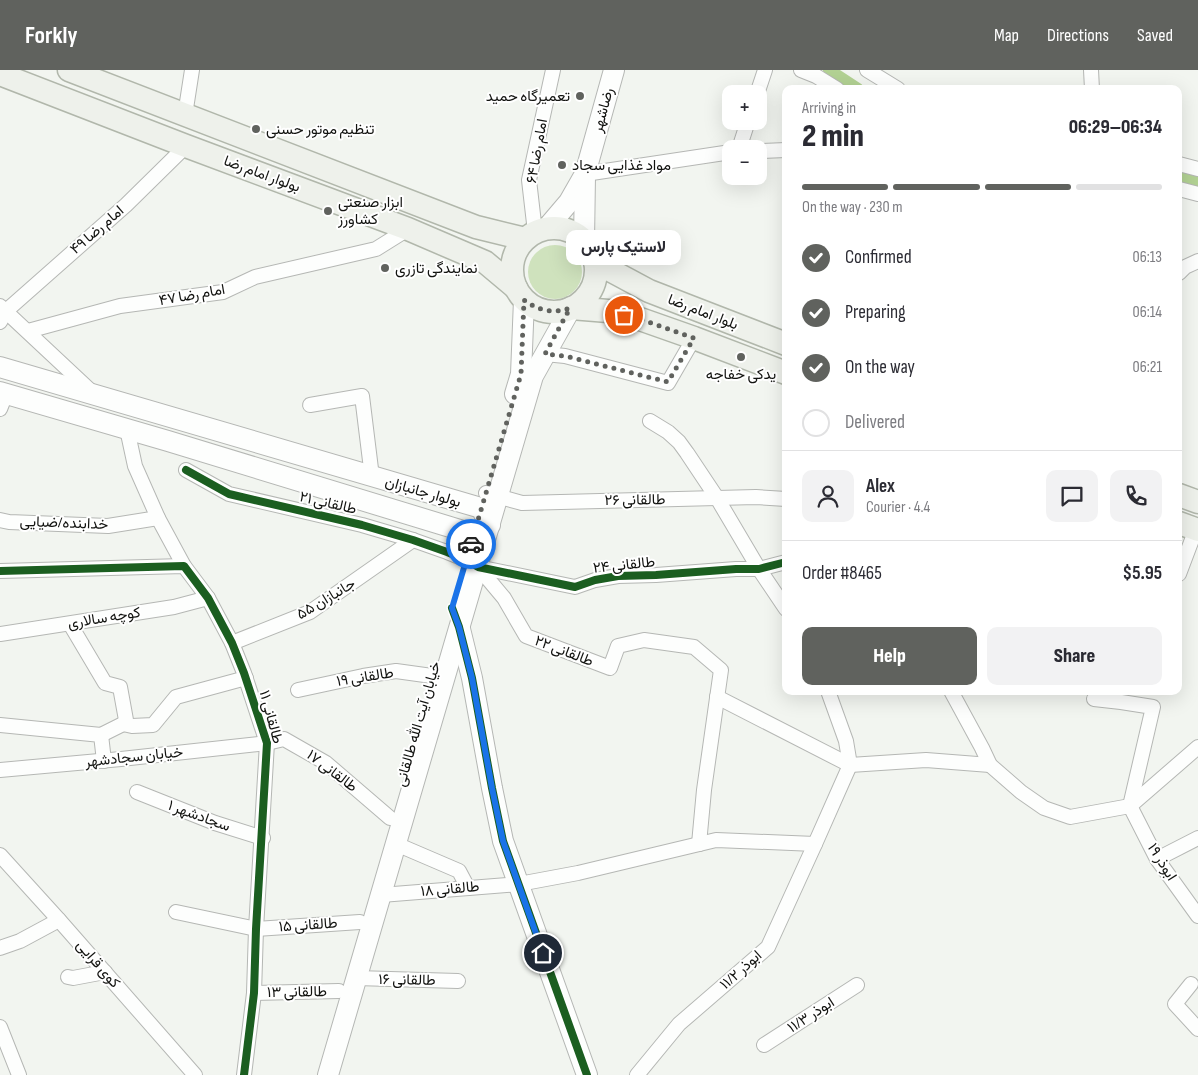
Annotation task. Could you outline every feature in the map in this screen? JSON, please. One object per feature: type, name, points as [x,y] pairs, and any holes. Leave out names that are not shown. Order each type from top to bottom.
[{"type":"main road","name":"بولوار امام رضا","points":[[69,70],[476,227],[535,233]]},
{"type":"main road","name":"رضاشهر","points":[[584,176],[614,70]]},
{"type":"main road","name":"بولوار امام رضا","points":[[0,74],[465,252],[485,262],[520,294]]},
{"type":"main road","points":[[527,375],[520,294],[513,278],[512,267],[514,257],[518,247],[569,202],[584,176]]},
{"type":"main road","points":[[584,176],[584,241]]},
{"type":"main road","points":[[465,252],[473,242],[476,227]]},
{"type":"main road","points":[[520,294],[532,306],[551,312],[561,311],[582,301],[590,290],[595,276],[595,262],[591,251],[584,241],[573,233],[560,228],[535,233]]},
{"type":"main road","name":"بلوار امام رضا","points":[[595,262],[649,291],[782,342]]},
{"type":"main road","points":[[640,319],[637,308],[638,303],[649,291]]},
{"type":"main road","points":[[527,375],[545,354],[570,308]]},
{"type":"main road","name":"بلوار امام رضا","points":[[570,308],[608,311],[640,319],[782,371]]},
{"type":"main road","name":"بولوار جانبازان","points":[[0,367],[486,511]]},
{"type":"main road","name":"خیابان آیت الله طالقانی","points":[[328,1075],[459,627],[472,564],[486,511],[527,375]]},
{"type":"main road","name":"بولوار جانبازان","points":[[2,398],[127,429],[413,516],[486,511]]},
{"type":"main road","points":[[413,516],[420,491]]},
{"type":"main road","points":[[1182,496],[1198,502]]},
{"type":"main road","name":"خیابان آیت الله طالقانی","points":[[315,1075],[452,608],[472,564]]},
{"type":"main road","points":[[452,608],[459,627],[472,678],[503,841],[586,1075]]},
{"type":"street","points":[[184,115],[192,70]]},
{"type":"street","name":"امام رضا ۶۴","points":[[535,233],[529,180],[553,70]]},
{"type":"street","points":[[760,85],[765,70]]},
{"type":"street","points":[[801,70],[831,85]]},
{"type":"street","points":[[867,70],[891,85]]},
{"type":"street","points":[[1090,70],[1092,85]]},
{"type":"street","name":"امام رضا ۴۹","points":[[2,313],[126,205],[186,146]]},
{"type":"street","points":[[767,151],[782,150]]},
{"type":"street","points":[[584,176],[722,153]]},
{"type":"street","points":[[1182,165],[1198,169]]},
{"type":"street","points":[[1182,190],[1198,194]]},
{"type":"street","name":"امام رضا ۴۷","points":[[28,331],[120,306],[223,292],[255,277],[376,249],[408,229]]},
{"type":"street","points":[[2,313],[28,331],[96,395]]},
{"type":"street","points":[[545,354],[565,356],[668,382],[694,338]]},
{"type":"street","points":[[310,405],[362,396],[372,477]]},
{"type":"street","points":[[650,421],[668,432],[679,442],[717,498],[759,569],[782,603]]},
{"type":"street","name":"طالقانی ۱۱","points":[[127,429],[135,466],[158,518],[184,566],[208,598],[232,643],[246,678],[267,744],[254,993],[244,1075]]},
{"type":"street","name":"طالقانی ۲۱","points":[[186,470],[229,494],[362,525],[447,552],[472,564]]},
{"type":"street","name":"طالقانی ۲۶","points":[[486,511],[522,503],[756,497],[782,499]]},
{"type":"street","name":"خدابنده/ضیایی","points":[[0,520],[108,526],[158,518]]},
{"type":"street","points":[[1182,562],[1191,527]]},
{"type":"street","name":"جانبازان ۵۵","points":[[232,643],[310,612],[413,540]]},
{"type":"street","name":"طالقانی ۲۴","points":[[472,564],[575,587],[595,580],[618,576],[759,569],[782,563]]},
{"type":"street","name":"طالقانی ۲۲","points":[[472,564],[504,598],[526,636],[610,668],[618,646],[644,640],[694,647],[721,670],[717,697]]},
{"type":"street","points":[[0,571],[184,566]]},
{"type":"street","name":"کوچه سالاری","points":[[0,634],[174,608],[208,598]]},
{"type":"street","points":[[70,624],[105,683],[120,687],[126,720],[124,724]]},
{"type":"street","name":"طالقانی ۱۹","points":[[298,690],[362,676],[396,671],[432,676]]},
{"type":"street","points":[[0,725],[101,735],[124,724],[132,726],[153,725],[176,697],[246,678]]},
{"type":"street","points":[[829,695],[846,741],[850,765]]},
{"type":"street","points":[[957,695],[990,765],[1021,792],[1044,808],[1070,817],[1130,806],[1198,747]]},
{"type":"street","points":[[1094,699],[1124,696],[1153,707],[1130,806]]},
{"type":"street","points":[[699,844],[704,790],[717,697],[850,765],[926,760],[990,765]]},
{"type":"street","points":[[101,735],[104,761]]},
{"type":"street","name":"طالقانی ۱۷","points":[[267,744],[284,739],[326,763],[390,818]]},
{"type":"street","name":"خیابان سجادشهر","points":[[0,770],[267,744]]},
{"type":"street","name":"ابوذر ۱۱/۲","points":[[637,1075],[680,1024],[768,947],[850,765]]},
{"type":"street","name":"سجادشهر ۱","points":[[136,792],[215,823],[262,838]]},
{"type":"street","name":"ابوذر ۱۹","points":[[1130,806],[1157,859],[1198,916]]},
{"type":"street","points":[[1157,859],[1198,838]]},
{"type":"street","name":"طالقانی ۱۸","points":[[381,895],[519,884],[578,873],[716,840],[815,844]]},
{"type":"street","points":[[396,844],[459,871],[468,888]]},
{"type":"street","name":"کوی قرایی","points":[[0,855],[195,1075]]},
{"type":"street","name":"طالقانی ۱۵","points":[[176,912],[256,929],[360,922]]},
{"type":"street","points":[[0,948],[20,941],[59,920]]},
{"type":"street","points":[[68,977],[73,978],[105,972]]},
{"type":"street","name":"طالقانی ۱۶","points":[[356,978],[458,981]]},
{"type":"street","points":[[1191,984],[1176,1004],[1198,1029]]},
{"type":"street","name":"ابوذر ۱۱/۳","points":[[764,1045],[857,985]]},
{"type":"street","name":"طالقانی ۱۳","points":[[254,993],[340,991]]},
{"type":"street","points":[[0,1027],[19,1075]]},
{"type":"green space","points":[[555,245],[565,247],[574,253],[580,262],[582,272],[580,282],[574,291],[565,297],[555,299],[545,297],[536,291],[530,282],[528,272],[530,262],[536,253],[545,247]]},
{"type":"waterway","points":[[829,70],[852,85]]},
{"type":"waterway","points":[[1182,178],[1198,181]]},
{"type":"cycle path","points":[[186,470],[229,494],[362,525],[447,552],[467,560],[478,567],[575,587],[595,580],[618,576],[759,569],[782,563]]},
{"type":"cycle path","points":[[0,571],[184,566],[208,598],[232,643],[267,743],[254,993],[244,1075]]},
{"type":"cycle path","points":[[452,608],[459,627],[472,678],[503,841],[587,1075]]},
{"type":"way so far","points":[[471,544],[521,374],[524,300],[532,306],[551,312],[570,308],[545,354],[565,356],[668,382],[694,338],[624,315]]},
{"type":"place","name":"تعمیرگاه حمید","points":[[580,96]]},
{"type":"place","name":"تنظیم موتور حسنی","points":[[256,129]]},
{"type":"place","name":"مواد غذایی سجاد","points":[[562,165]]},
{"type":"place","name":"ابزار صنعتی کشاورز","points":[[328,211]]},
{"type":"place","name":"نمایندگی تازری","points":[[385,268]]},
{"type":"place","name":"لاستیک پارس","points":[[624,315]]},
{"type":"place","name":"یدکی خفاجه","points":[[741,357]]},
{"type":"route","points":[[471,544],[452,608],[459,627],[472,678],[503,841],[543,953]]}]
